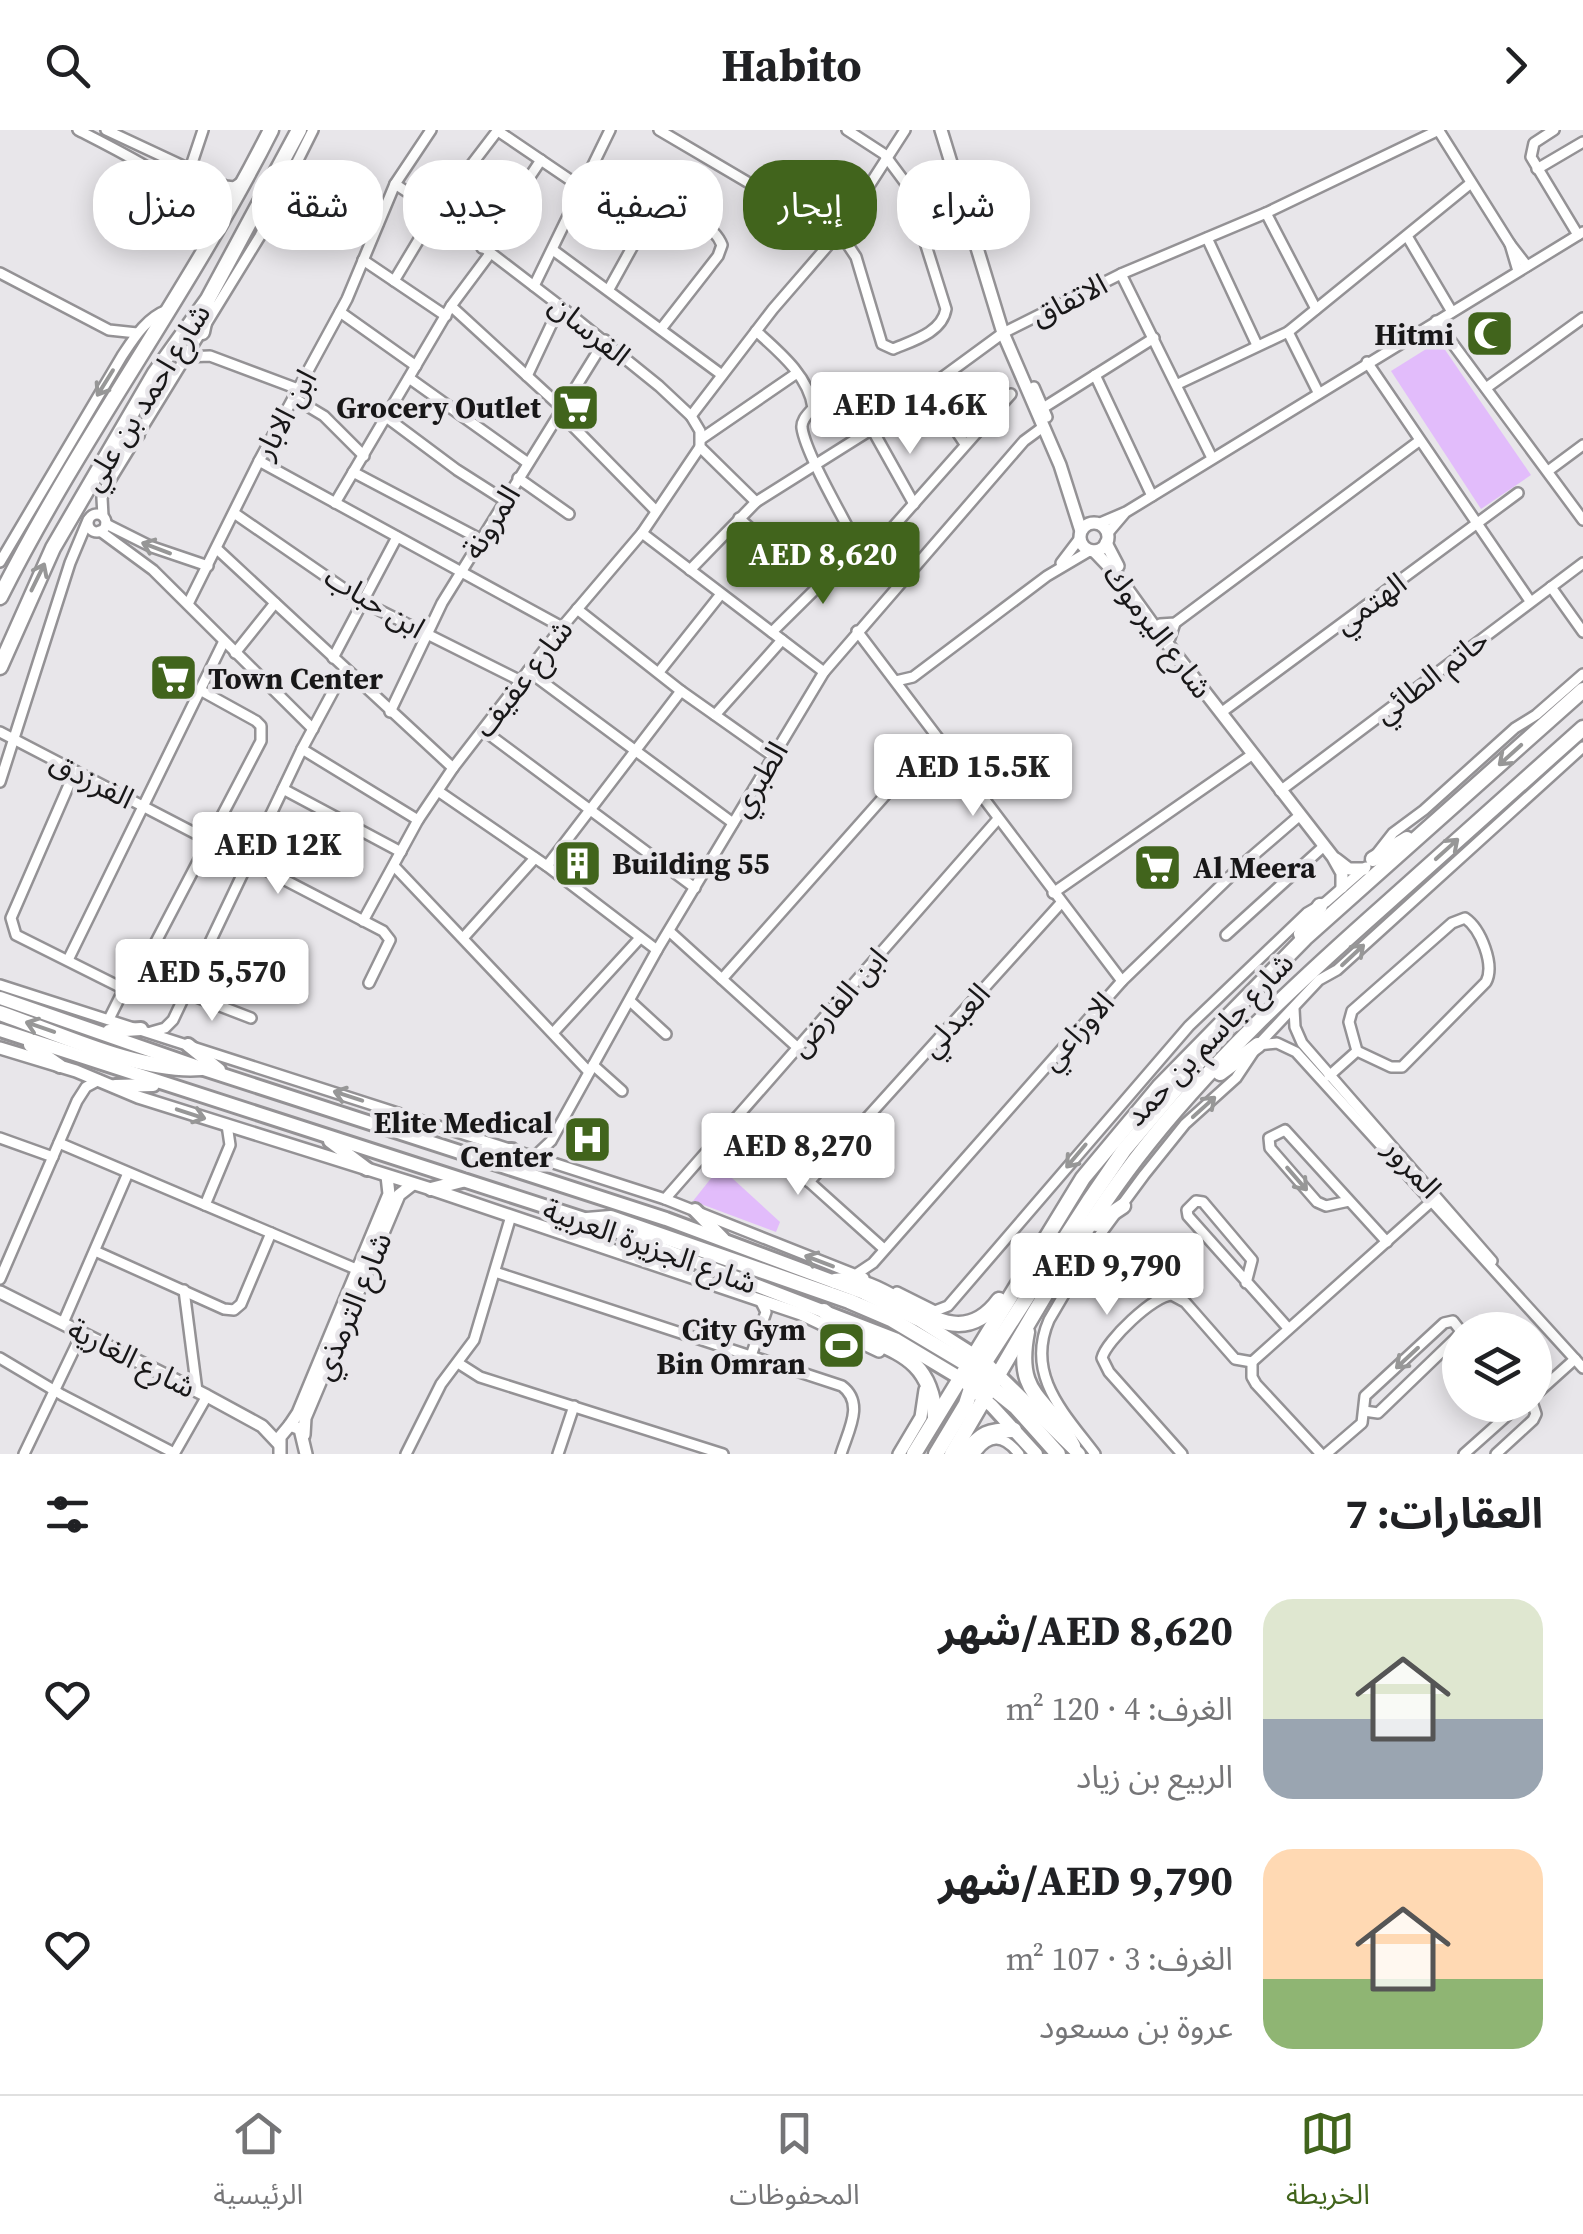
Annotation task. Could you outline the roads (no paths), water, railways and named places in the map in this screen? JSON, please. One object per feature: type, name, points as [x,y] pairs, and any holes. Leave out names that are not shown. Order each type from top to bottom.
[{"type":"main road","name":"شارع احمد بن علي","points":[[232,204],[271,130]]},
{"type":"main road","name":"شارع احمد بن علي","points":[[0,667],[53,548],[155,373],[208,299],[299,130]]},
{"type":"main road","name":"شارع احمد بن علي","points":[[0,597],[43,515],[204,250]]},
{"type":"main road","points":[[200,336],[208,299]]},
{"type":"main road","points":[[92,480],[137,434]]},
{"type":"main road","name":"شارع جاسم بن حمد","points":[[952,1454],[979,1375],[1065,1206],[1112,1141],[1159,1087],[1301,943],[1583,690]]},
{"type":"main road","name":"شارع جاسم بن حمد","points":[[914,1454],[936,1420],[1029,1322],[1136,1160],[1180,1105],[1261,1017],[1583,728]]},
{"type":"main road","points":[[1368,864],[1426,830]]},
{"type":"main road","points":[[1301,943],[1302,932],[1320,906]]},
{"type":"main road","points":[[1319,980],[1335,950]]},
{"type":"main road","points":[[936,1454],[979,1375],[1124,1150],[1260,983]]},
{"type":"main road","name":"شارع الجزيرة العربية","points":[[0,998],[835,1281],[919,1320],[979,1375],[1076,1450]]},
{"type":"main road","points":[[0,1013],[149,1065],[176,1070],[200,1068]]},
{"type":"main road","name":"شارع الجزيرة العربية","points":[[0,1030],[587,1220],[908,1345],[979,1375],[1014,1430],[1036,1454]]},
{"type":"main road","points":[[100,1031],[146,1030]]},
{"type":"main road","points":[[20,1037],[60,1066]]},
{"type":"main road","points":[[184,1044],[225,1075]]},
{"type":"main road","points":[[1180,1105],[1258,1045]]},
{"type":"main road","points":[[116,1086],[164,1085]]},
{"type":"main road","points":[[310,1130],[347,1152],[366,1169]]},
{"type":"main road","points":[[458,1152],[512,1150]]},
{"type":"main road","points":[[430,1189],[468,1180]]},
{"type":"main road","points":[[835,1281],[855,1282],[947,1324],[974,1322],[993,1308],[1044,1226],[1065,1206]]},
{"type":"main road","points":[[1087,1230],[1123,1206]]},
{"type":"main road","points":[[689,1207],[724,1241]]},
{"type":"main road","points":[[587,1220],[611,1218],[850,1301],[891,1319],[979,1375],[1016,1406],[1058,1454]]},
{"type":"main road","points":[[730,1290],[752,1284]]},
{"type":"main road","points":[[824,1311],[914,1364],[931,1386],[936,1420]]},
{"type":"main road","points":[[1029,1322],[1024,1378],[1036,1398],[1061,1424],[1076,1450]]},
{"type":"main road","points":[[965,1454],[978,1435],[1014,1430]]},
{"type":"street","points":[[78,130],[130,160]]},
{"type":"street","points":[[106,130],[171,160]]},
{"type":"street","points":[[193,160],[203,130]]},
{"type":"street","name":"شارع احمد بن علي","points":[[299,160],[313,130]]},
{"type":"street","name":"ابن الابار","points":[[383,212],[395,184],[432,130]]},
{"type":"street","points":[[475,160],[498,130],[562,174]]},
{"type":"street","points":[[596,160],[610,130]]},
{"type":"street","points":[[659,130],[743,179]]},
{"type":"street","points":[[847,130],[888,158],[907,186],[946,309],[938,327],[887,349],[851,250]]},
{"type":"street","points":[[877,175],[905,130]]},
{"type":"street","name":"شارع اليرموك","points":[[940,130],[1003,333],[1045,422],[1084,546],[1118,575],[1333,857]]},
{"type":"street","points":[[1439,130],[1522,268]]},
{"type":"street","name":"الاتفاق","points":[[690,570],[756,502],[872,429],[1003,333],[1121,274],[1266,213],[1439,130]]},
{"type":"street","points":[[896,681],[913,677],[1056,570],[1092,550],[1101,531],[1126,512],[1581,233],[1531,158],[1532,146],[1554,130]]},
{"type":"street","points":[[1538,169],[1583,142]]},
{"type":"street","points":[[232,186],[246,180]]},
{"type":"street","points":[[1178,384],[1288,332],[1472,183]]},
{"type":"street","name":"الفرسان","points":[[395,184],[403,189]]},
{"type":"street","points":[[609,289],[660,204],[671,203],[718,235],[722,245],[718,256],[662,329]]},
{"type":"street","points":[[1266,213],[1316,309]]},
{"type":"street","points":[[534,286],[562,231]]},
{"type":"street","points":[[1407,236],[1452,312]]},
{"type":"street","points":[[1206,238],[1258,345]]},
{"type":"street","name":"شارع احمد بن علي","points":[[76,550],[102,526],[104,492],[252,245]]},
{"type":"street","name":"ابن الابار","points":[[188,604],[259,461],[340,312],[368,250]]},
{"type":"street","points":[[394,281],[413,250]]},
{"type":"street","points":[[553,250],[722,375]]},
{"type":"street","points":[[691,416],[824,250]]},
{"type":"street","points":[[336,503],[485,251]]},
{"type":"street","name":"الفرسان","points":[[485,251],[604,340],[691,416],[701,443],[756,502]]},
{"type":"street","points":[[364,260],[449,311],[527,376],[656,511]]},
{"type":"street","points":[[0,273],[108,330],[119,342],[122,356]]},
{"type":"street","points":[[1121,274],[1212,458]]},
{"type":"street","points":[[527,376],[560,306]]},
{"type":"street","name":"شارع احمد بن علي","points":[[0,562],[122,356],[155,316],[168,310]]},
{"type":"street","points":[[340,312],[416,366]]},
{"type":"street","points":[[1486,388],[1583,318]]},
{"type":"street","points":[[1436,322],[1583,520]]},
{"type":"street","points":[[108,330],[138,333]]},
{"type":"street","points":[[756,331],[797,373],[813,402],[802,428],[858,547],[870,552],[898,584]]},
{"type":"street","points":[[1288,332],[1318,392]]},
{"type":"street","points":[[200,336],[210,356]]},
{"type":"street","name":"الطبري","points":[[534,1157],[551,1141],[657,950],[824,672],[1016,451],[1095,375],[1154,338]]},
{"type":"street","name":"المرونة","points":[[390,712],[460,572],[604,340]]},
{"type":"street","points":[[185,357],[210,356],[296,393],[364,456]]},
{"type":"street","points":[[1367,362],[1530,602]]},
{"type":"street","points":[[701,443],[797,373]]},
{"type":"street","points":[[1095,375],[1152,496]]},
{"type":"street","points":[[408,378],[528,463]]},
{"type":"street","points":[[1034,387],[1045,422]]},
{"type":"street","points":[[928,388],[965,444]]},
{"type":"street","points":[[870,552],[1012,394]]},
{"type":"street","points":[[386,417],[504,500]]},
{"type":"street","points":[[872,429],[914,504]]},
{"type":"street","points":[[1170,638],[1176,623],[1418,441]]},
{"type":"street","name":"شارع عفيف","points":[[363,921],[418,820],[453,768],[562,627],[642,532],[701,443]]},
{"type":"street","points":[[1548,471],[1583,445]]},
{"type":"street","points":[[259,461],[562,627]]},
{"type":"street","points":[[353,472],[480,539]]},
{"type":"street","points":[[518,478],[569,514]]},
{"type":"street","name":"الهتمي","points":[[1222,712],[1518,493]]},
{"type":"street","name":"شارع اليرموك","points":[[1073,502],[1101,531],[1116,564],[1222,712]]},
{"type":"street","name":"ابن حباب","points":[[234,513],[362,602],[521,681]]},
{"type":"street","points":[[739,518],[780,556],[820,583]]},
{"type":"street","name":"شارع احمد بن علي","points":[[0,782],[76,550],[88,520],[91,530],[102,526]]},
{"type":"street","points":[[102,526],[208,566]]},
{"type":"street","points":[[102,526],[153,570],[312,729]]},
{"type":"street","points":[[1056,570],[1081,534],[1101,531]]},
{"type":"street","points":[[642,532],[824,672]]},
{"type":"street","points":[[333,658],[397,537]]},
{"type":"street","points":[[772,632],[858,547]]},
{"type":"street","points":[[217,548],[453,768]]},
{"type":"street","name":"حاتم الطائي","points":[[1280,791],[1583,562]]},
{"type":"street","points":[[1550,586],[1583,632]]},
{"type":"street","points":[[659,672],[721,594]]},
{"type":"street","points":[[235,652],[275,603]]},
{"type":"street","points":[[577,609],[772,756]]},
{"type":"street","points":[[1160,624],[1176,623]]},
{"type":"street","points":[[857,632],[1122,982]]},
{"type":"street","points":[[715,715],[782,640]]},
{"type":"street","points":[[68,960],[224,641]]},
{"type":"street","points":[[146,1030],[165,1028],[173,1020],[302,749],[346,670]]},
{"type":"street","points":[[528,671],[733,823]]},
{"type":"street","name":"شارع جاسم بن حمد","points":[[941,1310],[1189,1026],[1307,913],[1368,864],[1393,832],[1583,674]]},
{"type":"street","points":[[906,696],[913,677]]},
{"type":"street","points":[[109,1019],[124,988],[138,978],[262,735],[256,720],[200,690]]},
{"type":"street","points":[[546,866],[681,690]]},
{"type":"street","points":[[484,730],[694,888]]},
{"type":"street","name":"الفرزدق","points":[[0,732],[363,921]]},
{"type":"street","points":[[722,979],[936,738]]},
{"type":"street","name":"الفرزدق","points":[[0,742],[14,742]]},
{"type":"street","name":"شارع جاسم بن حمد","points":[[1095,1454],[1051,1395],[1041,1362],[1044,1332],[1096,1240],[1185,1124],[1236,1078],[1258,1045],[1319,980],[1337,970],[1583,748]]},
{"type":"street","points":[[302,749],[418,820]]},
{"type":"street","points":[[1053,893],[1253,754]]},
{"type":"street","points":[[75,771],[11,918],[16,935],[124,988]]},
{"type":"street","points":[[282,790],[400,852]]},
{"type":"street","points":[[438,790],[657,950]]},
{"type":"street","name":"الاوزاعي","points":[[855,1274],[873,1263],[1122,982],[1240,866],[1299,816]]},
{"type":"street","name":"ابن الفارض","points":[[665,1199],[998,819]]},
{"type":"street","points":[[1226,935],[1324,846]]},
{"type":"street","points":[[1333,857],[1347,868],[1368,864]]},
{"type":"street","points":[[1333,857],[1342,872],[1342,887]]},
{"type":"street","points":[[464,937],[535,858]]},
{"type":"street","points":[[394,866],[553,1033],[622,1091]]},
{"type":"street","name":"العبدلي","points":[[810,1182],[1061,903]]},
{"type":"street","points":[[1465,918],[1471,922],[1490,968],[1486,982],[1402,1067],[1390,1067],[1357,1051],[1349,1022],[1352,1012],[1452,923],[1465,918]]},
{"type":"street","points":[[363,921],[383,931],[390,940],[369,983]]},
{"type":"street","points":[[669,931],[798,1048]]},
{"type":"street","points":[[553,1033],[640,938]]},
{"type":"street","name":"شارع الجزيرة العربية","points":[[0,985],[689,1207],[877,1283],[928,1308],[941,1310]]},
{"type":"street","points":[[186,994],[252,1018]]},
{"type":"street","points":[[630,1000],[666,1034]]},
{"type":"street","name":"المرور","points":[[1295,1006],[1298,1036],[1327,1078],[1579,1362]]},
{"type":"street","points":[[173,1020],[172,1030],[184,1044]]},
{"type":"street","name":"المرور","points":[[1258,1045],[1277,1043],[1289,1047],[1327,1078]]},
{"type":"street","name":"شارع الجزيرة العربية","points":[[0,1048],[811,1318],[898,1360],[912,1369],[923,1385],[923,1412],[899,1454]]},
{"type":"street","points":[[1327,1078],[1357,1051]]},
{"type":"street","points":[[0,1279],[77,1100],[80,1089],[76,1071]]},
{"type":"street","points":[[77,1100],[86,1087],[99,1080]]},
{"type":"street","points":[[737,1118],[884,1249]]},
{"type":"street","points":[[205,1206],[230,1144],[227,1125]]},
{"type":"street","points":[[1348,1201],[1326,1206],[1317,1202],[1270,1148],[1269,1138],[1285,1130],[1388,1242]]},
{"type":"street","points":[[0,1138],[53,1156]]},
{"type":"street","points":[[551,1141],[552,1162]]},
{"type":"street","points":[[59,1144],[362,1271]]},
{"type":"street","points":[[63,1323],[128,1173]]},
{"type":"street","name":"شارع الترمذي","points":[[304,1435],[305,1418],[389,1194],[387,1176]]},
{"type":"street","name":"شارع الترمذي","points":[[280,1451],[287,1427],[298,1413],[398,1195],[413,1184]]},
{"type":"street","points":[[679,1186],[689,1207]]},
{"type":"street","points":[[1327,1454],[1256,1384],[1252,1362],[1434,1199]]},
{"type":"street","points":[[1246,1284],[1252,1268],[1249,1255],[1203,1202],[1196,1201],[1186,1214],[1246,1284],[1288,1328]]},
{"type":"street","points":[[406,1454],[434,1396],[474,1340],[511,1216]]},
{"type":"street","points":[[95,1251],[234,1310],[241,1304],[271,1233]]},
{"type":"street","points":[[873,1263],[877,1283]]},
{"type":"street","points":[[495,1272],[848,1390],[855,1408],[841,1454]]},
{"type":"street","points":[[0,1358],[174,1453],[202,1393],[184,1290]]},
{"type":"street","name":"شارع الغارية","points":[[0,1292],[262,1426],[280,1451]]},
{"type":"street","points":[[1182,1454],[1109,1372],[1102,1358],[1106,1345],[1158,1298],[1172,1295],[1185,1302],[1235,1360],[1252,1362]]},
{"type":"street","points":[[750,1356],[765,1316],[760,1300]]},
{"type":"street","points":[[1327,1454],[1360,1424],[1366,1396],[1442,1325]]},
{"type":"street","points":[[24,1454],[82,1333]]},
{"type":"street","points":[[1327,1454],[1378,1413],[1442,1350]]},
{"type":"street","points":[[1552,1380],[1579,1362]]},
{"type":"street","points":[[458,1363],[480,1377],[722,1454]]},
{"type":"street","points":[[558,1454],[574,1406]]},
{"type":"street","points":[[1364,1411],[1378,1413]]},
{"type":"street","points":[[1464,1454],[1499,1422]]},
{"type":"street","points":[[1496,1454],[1531,1422]]},
{"type":"street","name":"شارع الغارية","points":[[262,1426],[287,1427]]},
{"type":"street","points":[[287,1427],[300,1429],[306,1454]]},
{"type":"street","points":[[975,1454],[992,1438],[1003,1438],[1019,1454]]},
{"type":"place","name":"Hitmi","points":[[1489,334]]},
{"type":"place","name":"Grocery Outlet","points":[[576,407]]},
{"type":"place","name":"Town Center","points":[[173,678]]},
{"type":"place","name":"Building 55","points":[[577,863]]},
{"type":"place","name":"Al Meera","points":[[1158,867]]},
{"type":"place","name":"Elite Medical Center","points":[[588,1139]]},
{"type":"place","name":"City Gym Bin Omran","points":[[841,1346]]}]
